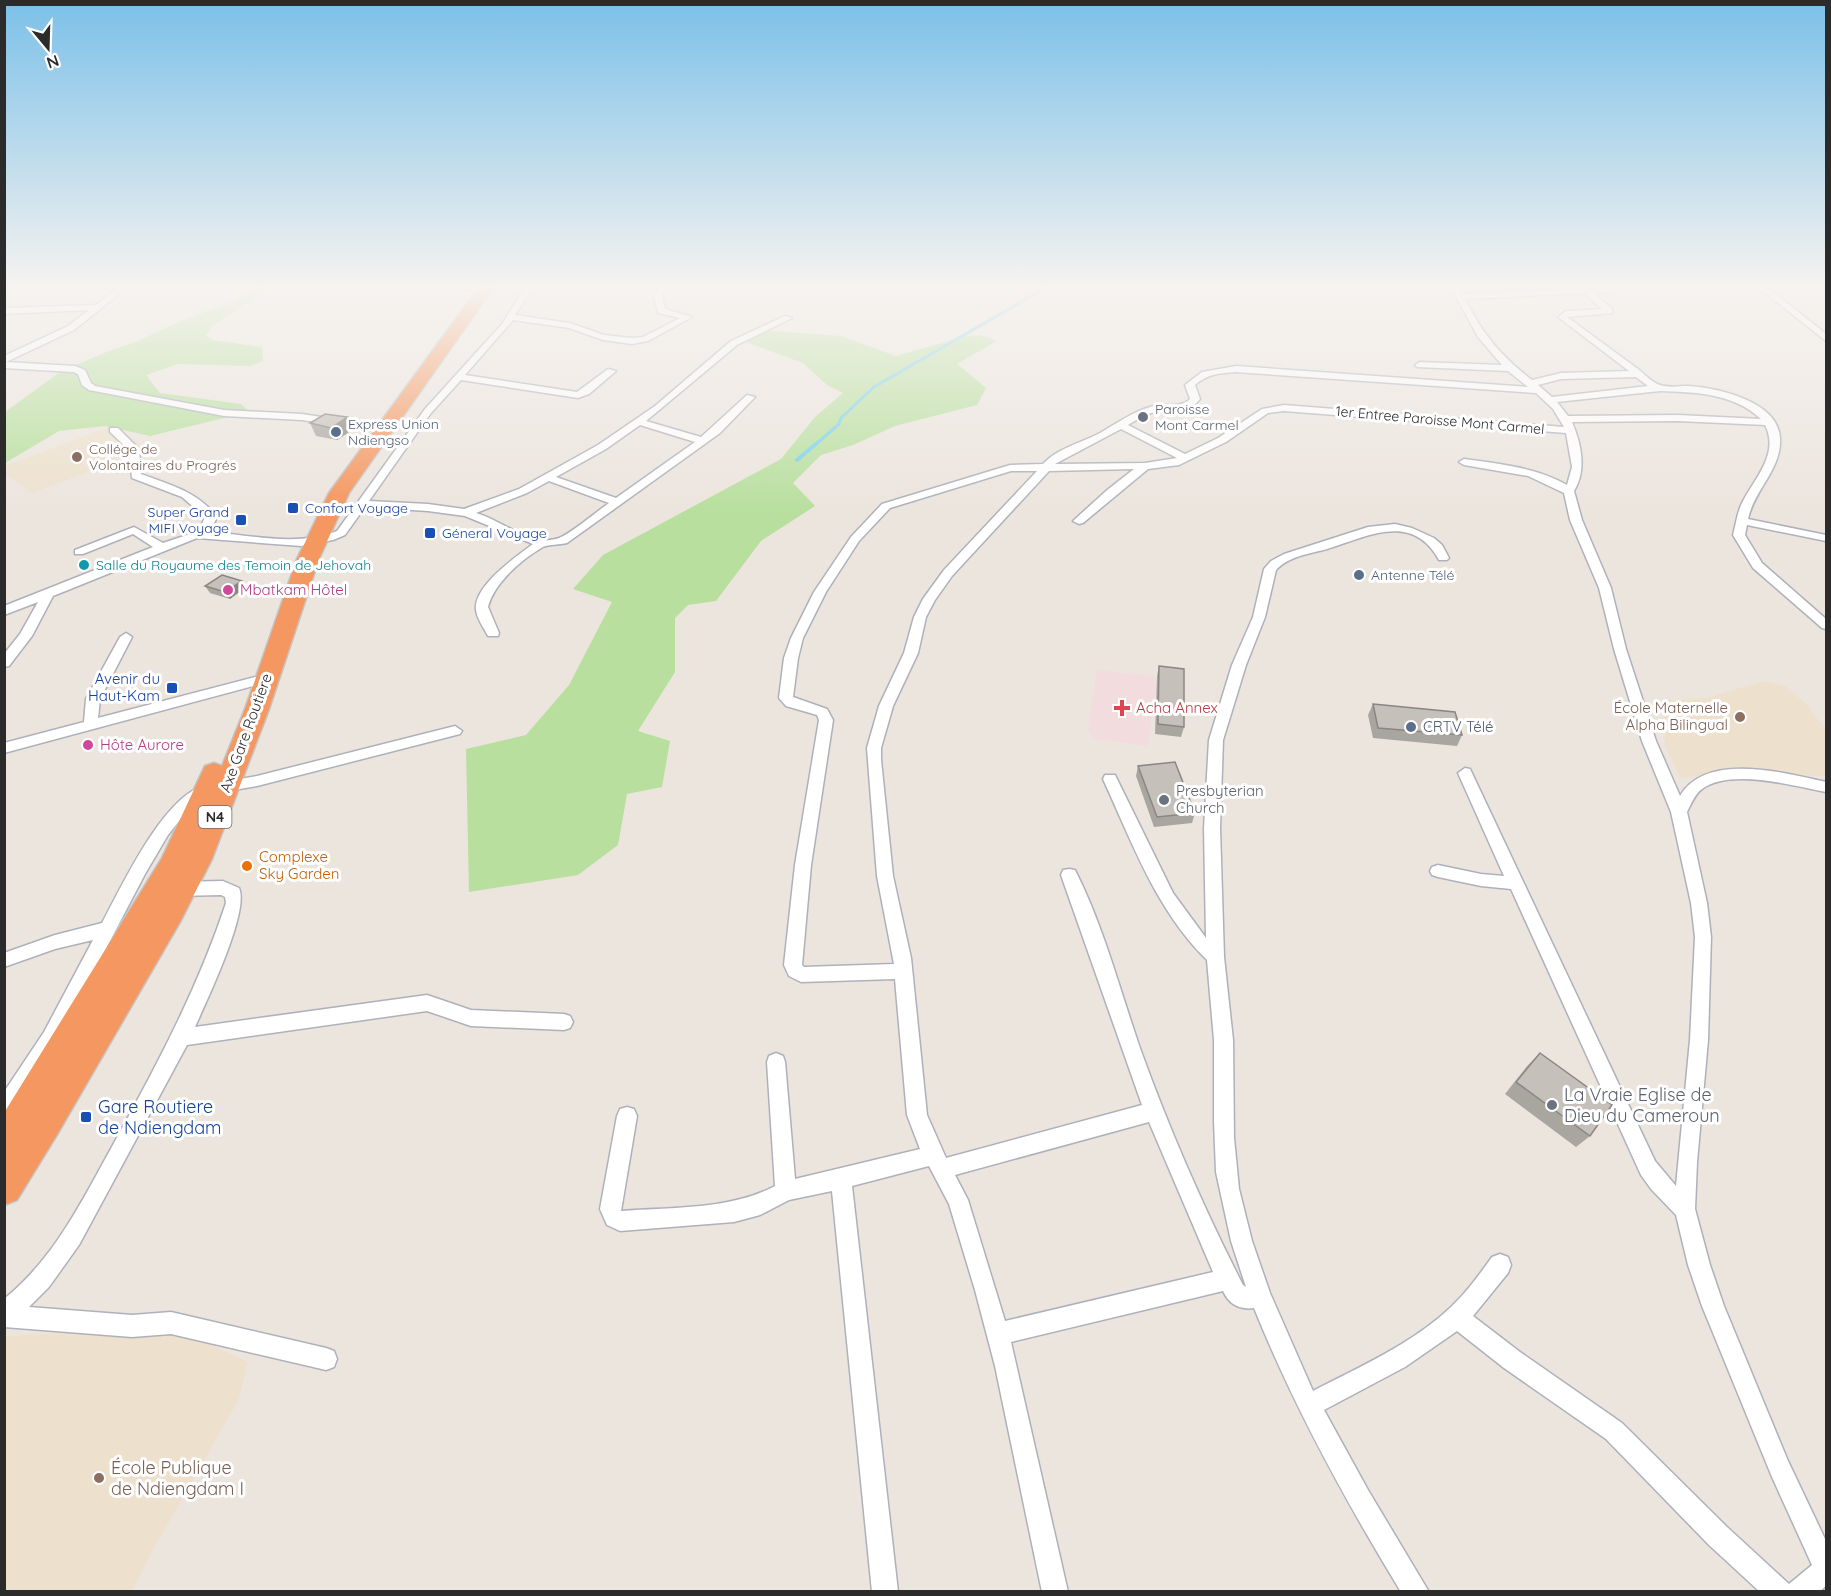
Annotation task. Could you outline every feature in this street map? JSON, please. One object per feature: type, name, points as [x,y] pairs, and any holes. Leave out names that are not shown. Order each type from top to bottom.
[{"type":"highway","name":"N4","points":[[370,440],[429,361]]},
{"type":"highway","name":"Axe Gare Routiere","points":[[4,1146],[170,889],[198,859],[216,788],[290,608],[308,542],[370,440]]},
{"type":"highway","name":"Axe Gare Routiere","points":[[4,1187],[46,1121],[169,913],[170,889]]},
{"type":"street","points":[[4,611],[47,596],[161,547],[204,533],[308,542],[337,536],[345,531],[428,411],[471,361]]},
{"type":"street","points":[[465,513],[506,499],[550,478],[602,447],[640,422],[715,361]]},
{"type":"street","points":[[1502,361],[1549,400],[1565,419],[1575,448],[1577,474],[1576,482],[1569,491]]},
{"type":"street","points":[[1621,361],[1658,388]]},
{"type":"street","points":[[4,365],[75,369],[82,372],[87,385],[92,388],[215,411],[302,417],[370,440]]},
{"type":"street","points":[[1420,365],[1508,368]]},
{"type":"street","points":[[1055,1592],[1006,1366],[986,1290],[958,1200],[917,1115],[903,971],[885,876],[874,780],[874,748],[886,706],[911,652],[920,617],[929,598],[948,573],[1055,458],[1137,415],[1153,409],[1170,409],[1191,404],[1195,399],[1190,385],[1200,376],[1214,371],[1236,369],[1300,372],[1533,387],[1561,376],[1637,374]]},
{"type":"street","points":[[457,377],[575,395],[586,392],[610,371]]},
{"type":"street","points":[[1549,400],[1658,388],[1690,388],[1712,392],[1755,408],[1770,422],[1776,441],[1764,480],[1744,512],[1739,535],[1757,565],[1827,625]]},
{"type":"street","points":[[363,504],[422,507],[465,513],[491,520],[515,535],[542,543],[563,541],[702,441],[733,417],[750,398]]},
{"type":"street","name":"1er Entree Paroisse Mont Carmel","points":[[903,971],[810,976],[801,975],[795,970],[794,965],[802,865],[826,720],[822,712],[791,703],[786,698],[791,658],[796,638],[820,592],[855,539],[886,506],[963,484],[990,472],[1010,468],[1145,466],[1175,463],[1222,440],[1265,411],[1284,408],[1569,430]]},
{"type":"street","points":[[1565,419],[1642,417],[1770,422]]},
{"type":"street","points":[[640,422],[702,441]]},
{"type":"street","points":[[1121,425],[1184,458]]},
{"type":"street","points":[[114,430],[134,449],[136,476],[180,490],[203,506],[211,517],[204,533]]},
{"type":"street","points":[[1464,462],[1537,475],[1569,491],[1576,520],[1605,588],[1620,649],[1649,741],[1679,813],[1699,903],[1703,937],[1699,1040],[1687,1162],[1685,1209],[1699,1265],[1713,1306],[1780,1469],[1827,1569],[1798,1592]]},
{"type":"street","points":[[1079,521],[1145,466]]},
{"type":"street","points":[[550,478],[616,502]]},
{"type":"street","points":[[1743,521],[1827,538]]},
{"type":"street","points":[[1416,1592],[1350,1480],[1310,1405],[1259,1296],[1244,1249],[1229,1188],[1224,1152],[1224,1049],[1215,957],[1212,828],[1216,740],[1239,665],[1259,617],[1270,569],[1275,563],[1379,527],[1405,529],[1421,536],[1441,549],[1443,558]]},
{"type":"street","points":[[79,552],[134,530],[161,547]]},
{"type":"street","points":[[493,633],[482,609],[484,599],[493,585],[542,543]]},
{"type":"street","points":[[4,663],[26,636],[47,596]]},
{"type":"street","points":[[91,724],[93,699],[126,637]]},
{"type":"street","points":[[4,748],[259,680]]},
{"type":"street","points":[[4,1110],[50,1038],[163,831],[181,808],[216,788],[257,781],[455,731]]},
{"type":"street","points":[[1465,773],[1648,1168],[1658,1182],[1685,1209]]},
{"type":"street","points":[[1679,813],[1689,793],[1698,784],[1714,776],[1740,775],[1827,788]]},
{"type":"street","points":[[1110,779],[1159,880],[1195,938],[1215,957]]},
{"type":"street","points":[[1438,871],[1481,880],[1516,883]]},
{"type":"street","points":[[1069,875],[1088,918],[1154,1111],[1228,1279],[1239,1296],[1259,1296]]},
{"type":"street","points":[[4,1315],[35,1288],[84,1218],[183,1037],[212,972],[235,899],[233,893],[223,888],[170,889]]},
{"type":"street","points":[[4,960],[55,942],[108,929]]},
{"type":"street","points":[[183,1037],[427,1003],[438,1004],[468,1017],[480,1019],[564,1022]]},
{"type":"street","points":[[776,1062],[786,1191]]},
{"type":"street","points":[[627,1116],[610,1209],[614,1218],[621,1221],[734,1212],[760,1205],[786,1191],[938,1162],[1154,1111]]},
{"type":"street","points":[[841,1179],[885,1592]]},
{"type":"street","points":[[1310,1405],[1406,1353],[1445,1328],[1472,1302],[1500,1265]]},
{"type":"street","points":[[996,1334],[1228,1279]]},
{"type":"street","points":[[4,1315],[132,1326],[171,1323],[326,1359]]},
{"type":"street","points":[[1457,1317],[1512,1360],[1614,1431],[1718,1536],[1779,1592]]},
{"type":"shaded area","name":"Collége de Volontaires du Progrés","points":[[113,425],[150,449],[32,493],[5,474],[5,466]]},
{"type":"shaded area","name":"Acha Annex","points":[[1097,670],[1153,676],[1156,687],[1148,746],[1095,739],[1088,730]]},
{"type":"shaded area","name":"École Maternelle Alpha Bilingual","points":[[1764,681],[1785,686],[1806,704],[1826,730],[1826,776],[1711,775],[1680,778],[1665,746],[1663,700],[1707,698]]},
{"type":"shaded area","name":"École Publique de Ndiengdam I","points":[[166,1328],[190,1335],[248,1362],[239,1399],[132,1591],[5,1592],[5,1336]]},
{"type":"green space","points":[[85,361],[262,361],[250,366],[178,364],[146,375],[160,393],[241,404],[249,412],[150,436],[105,426],[59,431],[5,463],[5,412],[60,372]]},
{"type":"green space","points":[[799,361],[961,361],[957,364],[986,388],[977,405],[895,426],[853,445],[821,455],[793,483],[815,506],[761,541],[716,601],[688,605],[675,618],[675,672],[638,731],[670,741],[662,787],[627,794],[618,845],[578,875],[469,892],[466,749],[526,735],[569,685],[612,602],[573,589],[603,555],[781,459],[815,417],[843,393],[827,385]]},
{"type":"building","points":[[325,414],[347,417],[331,428],[310,423]]},
{"type":"building","points":[[222,575],[242,581],[225,592],[205,586]]},
{"type":"building","points":[[1159,666],[1184,669],[1184,727],[1158,724]]},
{"type":"building","points":[[1373,704],[1455,712],[1462,735],[1378,728]]},
{"type":"building","name":"Presbyterian Church","points":[[1175,762],[1195,813],[1157,817],[1138,766]]},
{"type":"building","points":[[1540,1053],[1612,1105],[1590,1136],[1516,1082]]},
{"type":"waterway","points":[[815,445],[839,424],[841,418],[874,387],[918,361]]},
{"type":"waterway","points":[[797,460],[817,443]]},
{"type":"place","name":"Paroisse Mont Carmel","points":[[1143,417]]},
{"type":"place","name":"Express Union Ndiengso","points":[[336,432]]},
{"type":"place","name":"Collége de Volontaires du Progrés","points":[[77,457]]},
{"type":"place","name":"Confort Voyage","points":[[293,508]]},
{"type":"place","name":"Super Grand MIFI Voyage","points":[[241,520]]},
{"type":"place","name":"Géneral Voyage","points":[[430,533]]},
{"type":"place","name":"Salle du Royaume des Temoin de Jehovah","points":[[84,565]]},
{"type":"place","name":"Antenne Télé","points":[[1359,575]]},
{"type":"place","name":"Mbatkam Hôtel","points":[[228,590]]},
{"type":"place","name":"Avenir du Haut-Kam","points":[[172,688]]},
{"type":"place","name":"Acha Annex","points":[[1122,708]]},
{"type":"place","name":"École Maternelle Alpha Bilingual","points":[[1740,717]]},
{"type":"place","name":"CRTV Télé","points":[[1411,727]]},
{"type":"place","name":"Hôte Aurore","points":[[88,745]]},
{"type":"place","name":"Presbyterian Church","points":[[1164,800]]},
{"type":"place","name":"Complexe Sky Garden","points":[[247,866]]},
{"type":"place","name":"La Vraie Eglise de Dieu du Cameroun","points":[[1552,1105]]},
{"type":"place","name":"Gare Routiere de Ndiengdam","points":[[86,1117]]},
{"type":"place","name":"École Publique de Ndiengdam I","points":[[99,1478]]}]
